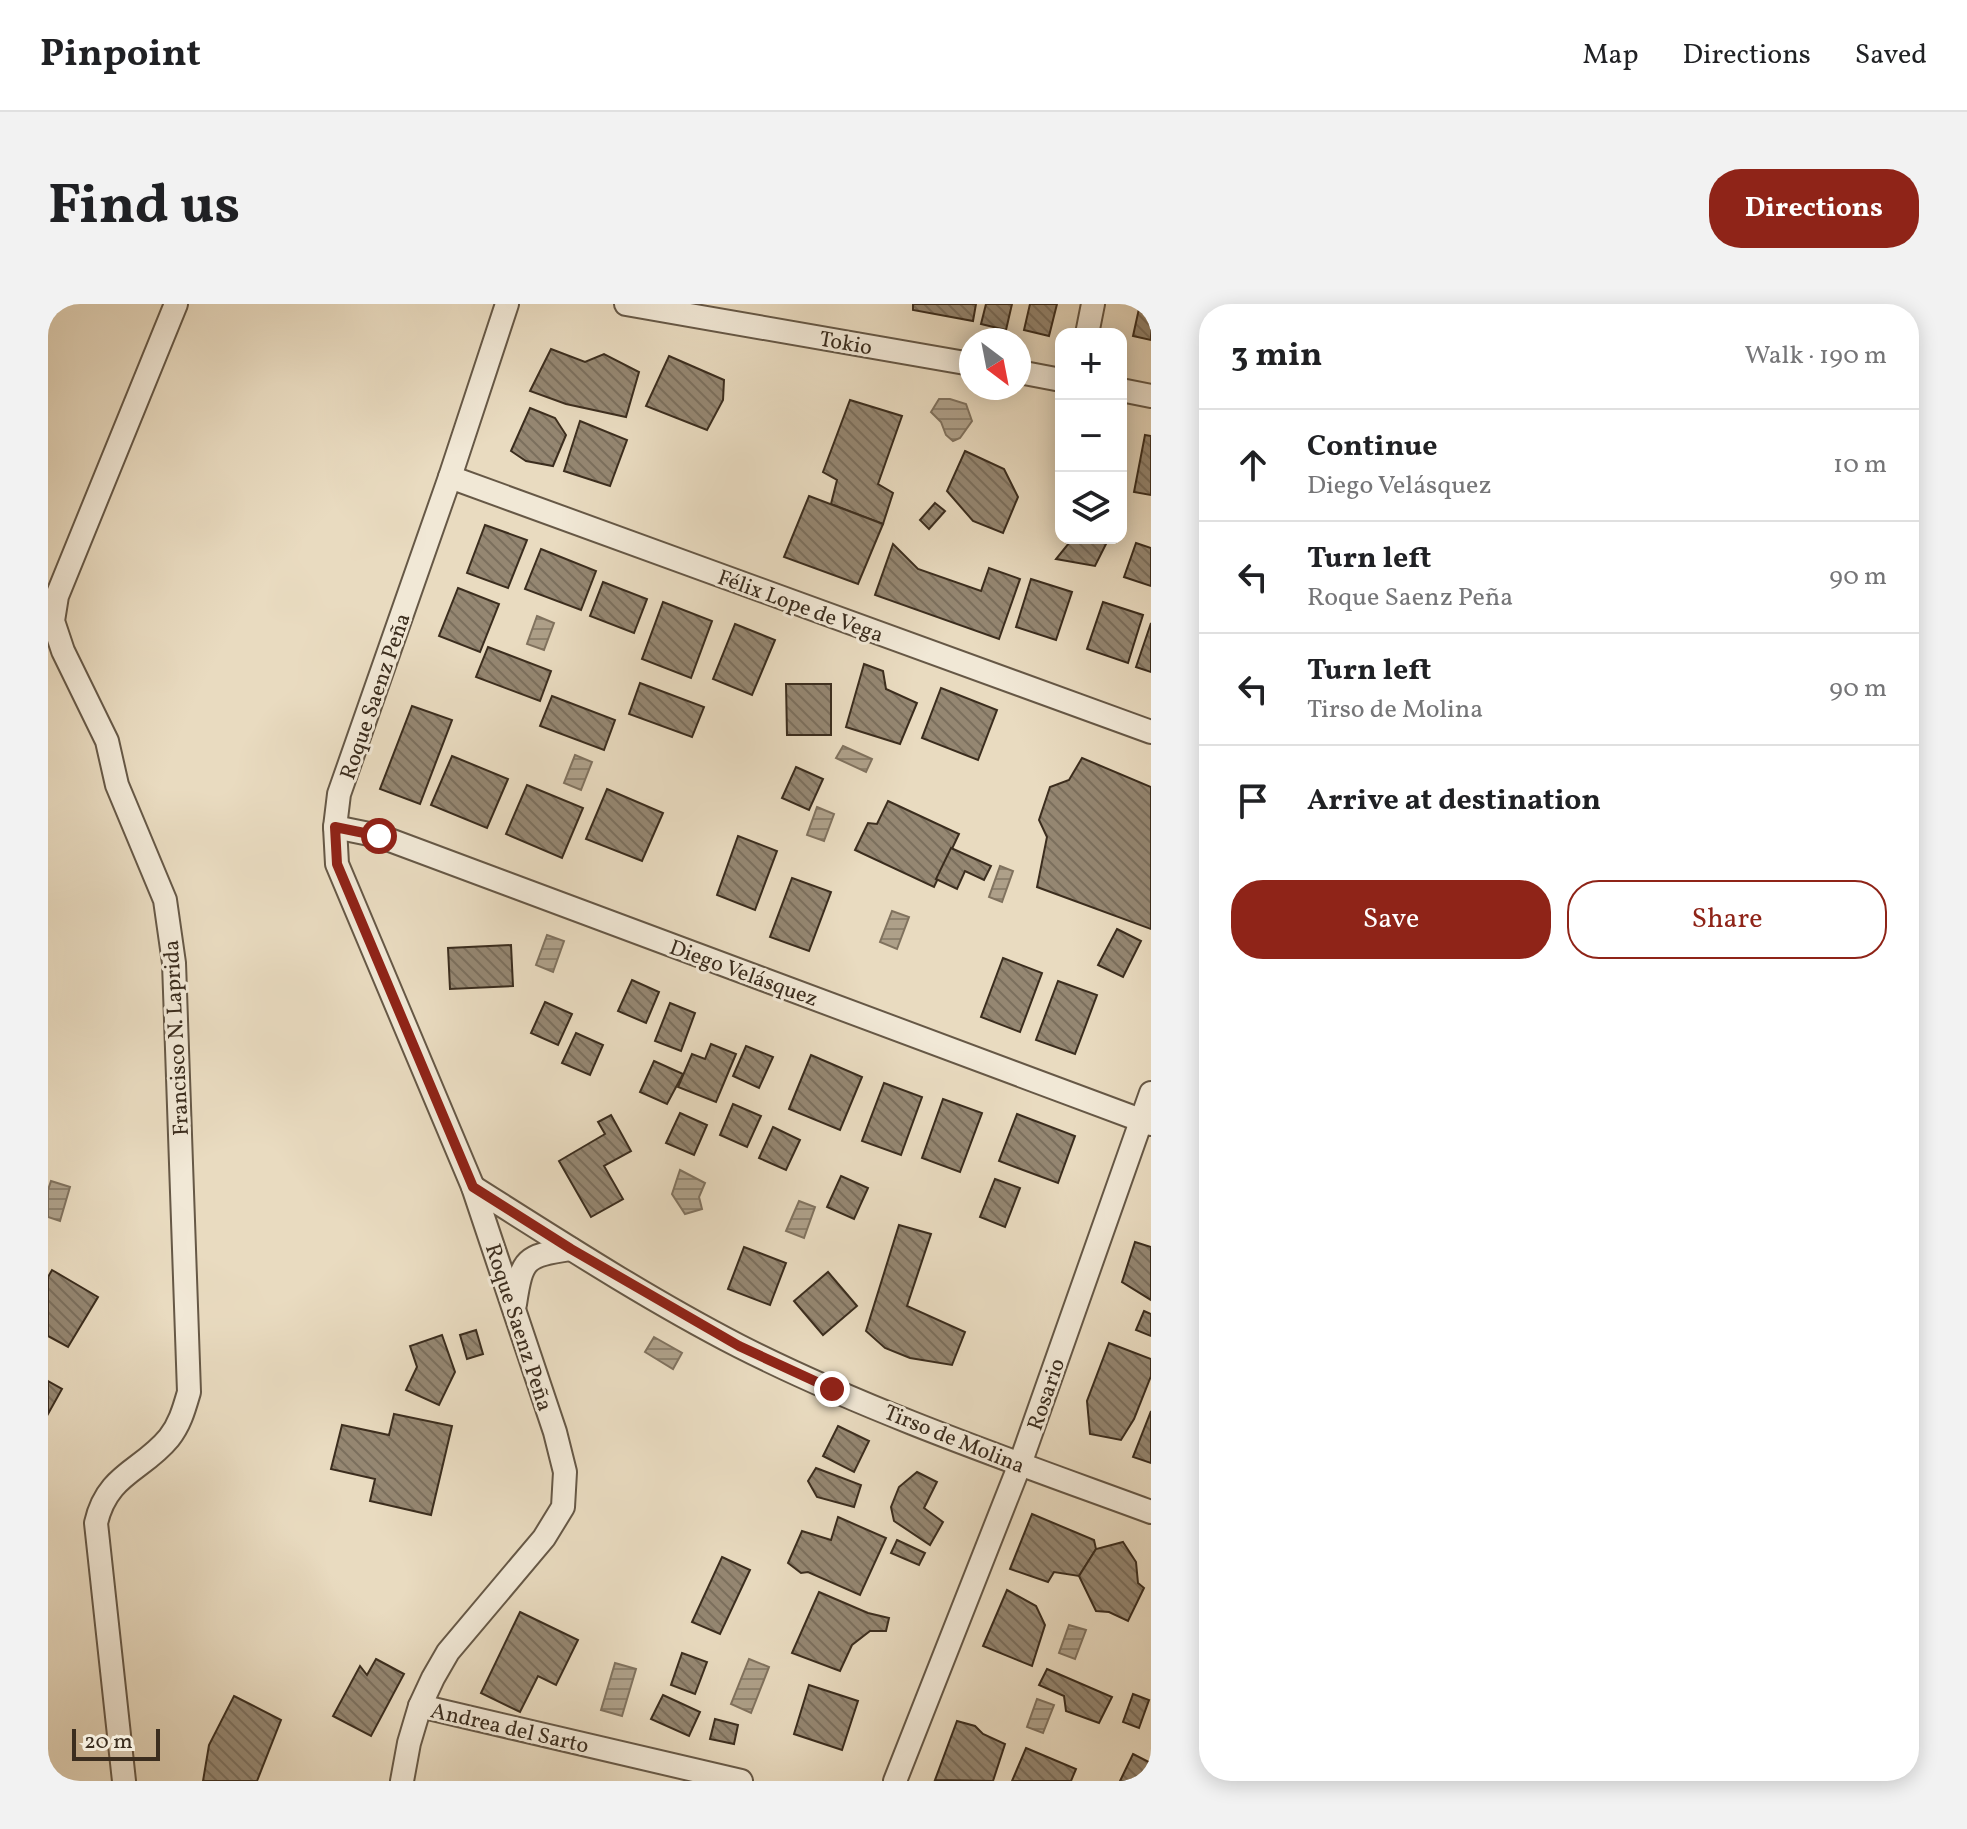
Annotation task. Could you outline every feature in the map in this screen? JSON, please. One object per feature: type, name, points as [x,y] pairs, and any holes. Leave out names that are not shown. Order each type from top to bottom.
[{"type":"street","name":"Francisco N. Laprida","points":[[124,1781],[96,1523],[101,1502],[124,1476],[167,1440],[182,1419],[189,1392],[174,963],[165,900],[117,785],[107,741],[63,651],[53,621],[57,596],[176,304]]},
{"type":"street","name":"Roque Saenz Peña","points":[[402,1781],[420,1706],[448,1652],[544,1538],[563,1507],[565,1472],[514,1308],[473,1187],[337,864],[335,827],[339,794],[507,304]]},
{"type":"street","name":"Tokio","points":[[626,304],[690,309],[959,362]]},
{"type":"street","points":[[1088,328],[1093,304]]},
{"type":"street","points":[[1031,374],[1055,379]]},
{"type":"street","points":[[1127,391],[1151,396]]},
{"type":"street","name":"Félix Lope de Vega","points":[[450,477],[1151,732]]},
{"type":"street","name":"Diego Velásquez","points":[[335,827],[379,836],[1146,1122]]},
{"type":"street","name":"Rosario","points":[[895,1781],[1020,1464],[1146,1122],[1151,1093]]},
{"type":"street","name":"Tirso de Molina","points":[[473,1187],[571,1249],[739,1346],[832,1389],[1151,1512]]},
{"type":"street","points":[[514,1308],[520,1275],[527,1261],[543,1253],[571,1249]]},
{"type":"street","name":"Andrea del Sarto","points":[[420,1706],[741,1781]]},
{"type":"shaded area","points":[[939,399],[966,404],[972,421],[960,438],[953,441],[946,435],[941,422],[931,412]]},
{"type":"shaded area","points":[[537,616],[554,623],[544,650],[527,644]]},
{"type":"shaded area","points":[[843,746],[872,759],[866,772],[836,758]]},
{"type":"shaded area","points":[[575,755],[592,762],[581,790],[564,783]]},
{"type":"shaded area","points":[[817,807],[834,814],[824,841],[807,835]]},
{"type":"shaded area","points":[[1000,866],[1013,871],[1002,902],[989,897]]},
{"type":"shaded area","points":[[892,911],[909,917],[897,949],[880,942]]},
{"type":"shaded area","points":[[547,935],[564,941],[553,972],[536,965]]},
{"type":"shaded area","points":[[680,1170],[705,1183],[699,1197],[702,1209],[685,1214],[672,1194]]},
{"type":"shaded area","points":[[51,1181],[70,1187],[60,1221],[48,1217]]},
{"type":"shaded area","points":[[799,1201],[815,1207],[804,1238],[786,1231]]},
{"type":"shaded area","points":[[654,1337],[682,1353],[673,1369],[645,1352]]},
{"type":"shaded area","points":[[1069,1625],[1086,1630],[1075,1659],[1059,1653]]},
{"type":"shaded area","points":[[749,1659],[769,1667],[751,1713],[731,1704]]},
{"type":"shaded area","points":[[615,1663],[636,1669],[622,1716],[601,1710]]},
{"type":"shaded area","points":[[1037,1699],[1054,1705],[1043,1733],[1027,1727]]},
{"type":"building","points":[[913,304],[976,304],[973,321],[913,310]]},
{"type":"building","points":[[986,304],[1012,304],[1006,328],[981,324]]},
{"type":"building","points":[[1030,304],[1057,304],[1049,336],[1024,328]]},
{"type":"building","points":[[1140,304],[1151,304],[1151,340],[1133,336]]},
{"type":"building","points":[[551,349],[585,362],[604,354],[639,372],[626,417],[566,404],[530,391]]},
{"type":"building","points":[[669,356],[724,380],[723,400],[707,430],[646,406]]},
{"type":"building","points":[[850,400],[902,416],[878,484],[893,493],[883,524],[831,504],[837,480],[823,472]]},
{"type":"building","points":[[530,408],[555,418],[566,435],[553,466],[526,461],[511,451]]},
{"type":"building","points":[[580,421],[627,440],[610,486],[564,471]]},
{"type":"building","points":[[1145,435],[1151,436],[1151,495],[1134,492]]},
{"type":"building","points":[[965,451],[1004,469],[1018,497],[1003,533],[973,521],[947,491]]},
{"type":"building","points":[[809,496],[883,524],[858,584],[784,557]]},
{"type":"building","points":[[935,503],[945,511],[929,529],[920,520]]},
{"type":"building","points":[[485,525],[527,540],[508,588],[467,573]]},
{"type":"building","points":[[1136,543],[1151,548],[1151,586],[1124,577]]},
{"type":"building","points":[[893,544],[918,569],[981,591],[989,568],[1020,579],[999,639],[875,595]]},
{"type":"building","points":[[1068,544],[1106,544],[1095,566],[1056,559]]},
{"type":"building","points":[[541,549],[596,571],[581,610],[525,589]]},
{"type":"building","points":[[1031,579],[1072,592],[1056,640],[1016,627]]},
{"type":"building","points":[[603,582],[647,599],[634,633],[590,616]]},
{"type":"building","points":[[458,588],[499,604],[480,652],[439,636]]},
{"type":"building","points":[[663,602],[712,621],[691,678],[642,659]]},
{"type":"building","points":[[1103,602],[1143,615],[1128,663],[1087,649]]},
{"type":"building","points":[[1151,623],[1151,672],[1136,667]]},
{"type":"building","points":[[735,624],[775,640],[752,695],[713,679]]},
{"type":"building","points":[[488,647],[551,671],[540,701],[476,677]]},
{"type":"building","points":[[864,664],[883,671],[886,689],[917,703],[900,744],[846,727]]},
{"type":"building","points":[[640,683],[704,707],[692,737],[629,714]]},
{"type":"building","points":[[786,684],[831,684],[831,735],[787,735]]},
{"type":"building","points":[[941,688],[997,710],[978,760],[922,738]]},
{"type":"building","points":[[552,696],[615,720],[604,750],[540,726]]},
{"type":"building","points":[[412,706],[452,720],[420,804],[380,789]]},
{"type":"building","points":[[452,756],[508,779],[487,828],[431,805]]},
{"type":"building","points":[[1082,758],[1151,787],[1151,929],[1037,887],[1047,837],[1039,820],[1050,787],[1069,780]]},
{"type":"building","points":[[796,767],[823,779],[809,810],[782,798]]},
{"type":"building","points":[[527,785],[583,808],[562,858],[506,834]]},
{"type":"building","points":[[607,789],[663,813],[642,861],[586,839]]},
{"type":"building","points":[[888,801],[959,834],[934,887],[855,850],[868,823],[877,824]]},
{"type":"building","points":[[738,836],[777,851],[755,910],[717,895]]},
{"type":"building","points":[[951,848],[991,866],[984,880],[965,871],[957,889],[936,879]]},
{"type":"building","points":[[792,878],[831,892],[809,951],[770,937]]},
{"type":"building","points":[[1117,929],[1141,941],[1123,977],[1098,965]]},
{"type":"building","points":[[511,945],[513,986],[450,989],[448,948]]},
{"type":"building","points":[[1003,958],[1042,973],[1020,1032],[981,1017]]},
{"type":"building","points":[[632,980],[659,992],[646,1023],[618,1011]]},
{"type":"building","points":[[1058,981],[1097,995],[1075,1054],[1036,1040]]},
{"type":"building","points":[[545,1002],[572,1014],[558,1045],[531,1033]]},
{"type":"building","points":[[670,1003],[695,1013],[681,1051],[655,1041]]},
{"type":"building","points":[[576,1033],[603,1045],[590,1075],[562,1063]]},
{"type":"building","points":[[711,1044],[736,1054],[716,1102],[678,1087],[692,1054],[705,1059]]},
{"type":"building","points":[[746,1046],[773,1057],[759,1088],[733,1076]]},
{"type":"building","points":[[811,1055],[862,1077],[840,1130],[789,1109]]},
{"type":"building","points":[[654,1061],[683,1074],[667,1104],[640,1092]]},
{"type":"building","points":[[884,1083],[922,1097],[901,1155],[862,1141]]},
{"type":"building","points":[[943,1099],[982,1113],[960,1172],[922,1158]]},
{"type":"building","points":[[733,1104],[761,1116],[747,1147],[720,1135]]},
{"type":"building","points":[[680,1113],[707,1125],[694,1155],[666,1143]]},
{"type":"building","points":[[1017,1114],[1075,1136],[1058,1183],[999,1161]]},
{"type":"building","points":[[611,1115],[631,1151],[604,1166],[623,1199],[591,1217],[559,1161],[605,1134],[598,1122]]},
{"type":"building","points":[[773,1127],[800,1140],[786,1170],[759,1158]]},
{"type":"building","points":[[841,1176],[868,1188],[854,1219],[827,1207]]},
{"type":"building","points":[[995,1179],[1020,1188],[1005,1227],[980,1217]]},
{"type":"building","points":[[899,1225],[931,1234],[907,1306],[965,1332],[952,1365],[910,1358],[885,1348],[866,1331]]},
{"type":"building","points":[[1135,1242],[1151,1247],[1151,1300],[1122,1282]]},
{"type":"building","points":[[744,1247],[786,1263],[770,1305],[728,1289]]},
{"type":"building","points":[[52,1270],[98,1297],[68,1347],[48,1336],[48,1277]]},
{"type":"building","points":[[828,1272],[857,1306],[823,1335],[794,1301]]},
{"type":"building","points":[[1144,1311],[1151,1314],[1151,1336],[1136,1330]]},
{"type":"building","points":[[476,1330],[483,1354],[467,1359],[460,1335]]},
{"type":"building","points":[[442,1335],[455,1372],[439,1405],[406,1390],[417,1367],[410,1346]]},
{"type":"building","points":[[1109,1343],[1151,1359],[1151,1376],[1134,1419],[1121,1440],[1090,1434],[1087,1401]]},
{"type":"building","points":[[48,1381],[62,1389],[48,1414]]},
{"type":"building","points":[[1151,1411],[1151,1463],[1133,1457]]},
{"type":"building","points":[[394,1414],[452,1426],[431,1515],[370,1501],[375,1479],[331,1469],[342,1425],[389,1435]]},
{"type":"building","points":[[838,1426],[869,1441],[854,1472],[823,1456]]},
{"type":"building","points":[[816,1468],[861,1485],[854,1507],[817,1497],[808,1481]]},
{"type":"building","points":[[917,1472],[937,1482],[924,1508],[943,1522],[930,1545],[894,1521],[891,1507],[899,1487]]},
{"type":"building","points":[[1032,1514],[1094,1540],[1096,1549],[1079,1576],[1054,1572],[1048,1582],[1010,1569]]},
{"type":"building","points":[[838,1517],[886,1538],[860,1595],[808,1572],[801,1573],[788,1563],[802,1531],[831,1540]]},
{"type":"building","points":[[897,1540],[925,1553],[919,1565],[891,1553]]},
{"type":"building","points":[[1123,1542],[1136,1562],[1138,1583],[1144,1588],[1128,1621],[1109,1612],[1096,1611],[1079,1576],[1096,1549]]},
{"type":"building","points":[[722,1557],[750,1570],[720,1634],[692,1622]]},
{"type":"building","points":[[1007,1590],[1036,1606],[1045,1625],[1032,1666],[983,1646]]},
{"type":"building","points":[[819,1592],[868,1613],[889,1618],[886,1631],[870,1631],[852,1645],[840,1671],[792,1653]]},
{"type":"building","points":[[520,1612],[578,1640],[556,1685],[538,1676],[520,1712],[481,1693]]},
{"type":"building","points":[[682,1653],[707,1662],[695,1694],[671,1685]]},
{"type":"building","points":[[376,1659],[404,1674],[371,1736],[333,1716],[360,1666],[367,1675]]},
{"type":"building","points":[[1047,1669],[1112,1697],[1099,1723],[1066,1711],[1064,1696],[1039,1685]]},
{"type":"building","points":[[809,1685],[858,1701],[842,1750],[794,1734]]},
{"type":"building","points":[[1133,1694],[1149,1700],[1139,1728],[1123,1722]]},
{"type":"building","points":[[663,1695],[700,1712],[689,1736],[651,1719]]},
{"type":"building","points":[[234,1696],[281,1720],[257,1781],[203,1781],[209,1745]]},
{"type":"building","points":[[715,1719],[738,1725],[734,1744],[710,1739]]},
{"type":"building","points":[[957,1721],[975,1726],[983,1734],[1005,1744],[993,1781],[935,1780]]},
{"type":"building","points":[[1026,1748],[1076,1769],[1071,1781],[1012,1781]]},
{"type":"building","points":[[1133,1754],[1151,1763],[1151,1781],[1120,1781]]},
{"type":"route","points":[[379,836],[335,827],[337,864],[473,1187],[571,1249],[739,1346],[832,1389]]}]
